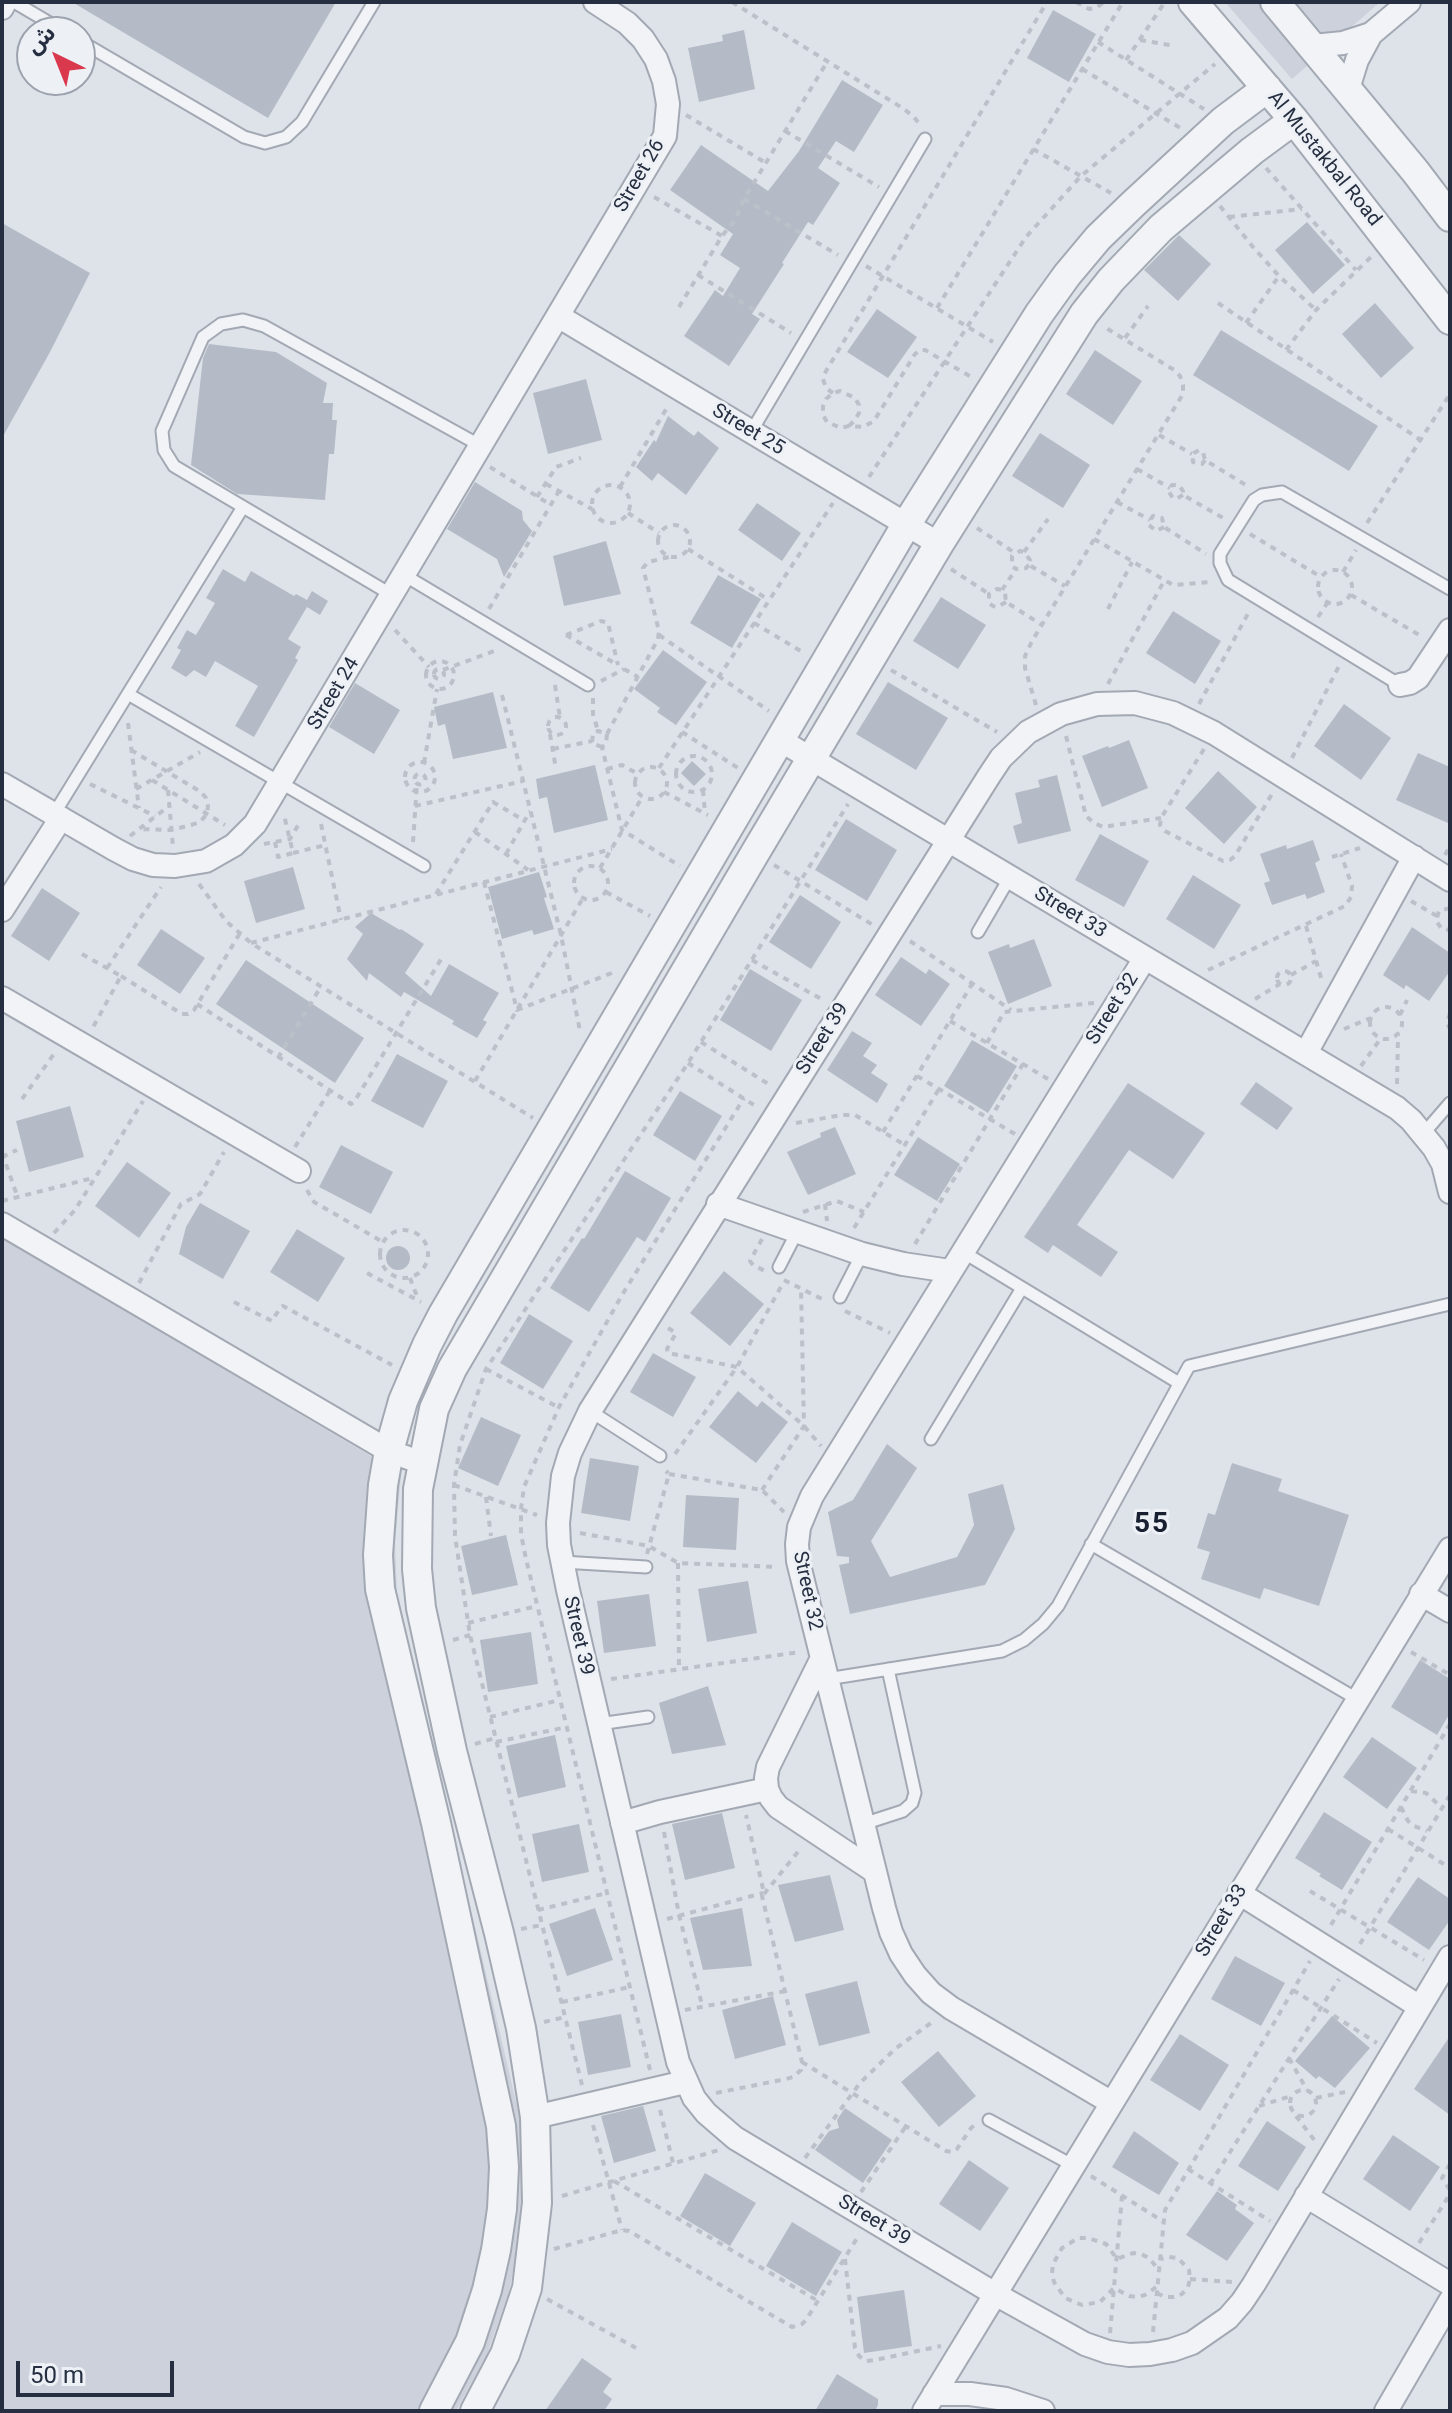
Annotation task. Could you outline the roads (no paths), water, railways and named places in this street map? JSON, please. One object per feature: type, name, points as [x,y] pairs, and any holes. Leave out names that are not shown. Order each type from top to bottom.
[{"type":"street","points":[[2,8],[5,2]]},
{"type":"street","name":"Street 26","points":[[558,316],[665,136],[668,104],[656,59],[643,39],[627,23],[595,2]]},
{"type":"street","name":"Al Mustakbal Road","points":[[1193,2],[1294,120],[1450,320]]},
{"type":"street","points":[[1275,2],[1450,217]]},
{"type":"street","points":[[1348,89],[1357,60],[1371,34],[1409,2]]},
{"type":"street","points":[[1313,46],[1343,43],[1371,34]]},
{"type":"street","points":[[434,2411],[470,2342],[487,2290],[500,2222],[504,2167],[501,2126],[436,1823],[380,1589],[379,1520],[389,1451],[431,1308],[552,1130],[699,878],[717,820],[757,780],[906,525],[1013,354],[1067,275],[1098,238],[1201,140],[1267,88]]},
{"type":"street","points":[[475,2411],[505,2354],[527,2288],[537,2203],[535,2117],[530,2072],[515,2001],[452,1751],[421,1608],[416,1529],[418,1489],[434,1409],[452,1369],[755,853],[957,515],[1084,314],[1111,280],[1161,228],[1252,151],[1294,120]]},
{"type":"street","name":"Street 25","points":[[558,316],[906,525],[936,551]]},
{"type":"street","name":"Street 24","points":[[57,816],[143,862],[181,866],[206,861],[244,837],[279,786],[558,316]]},
{"type":"street","points":[[1400,685],[1418,678],[1444,638]]},
{"type":"street","name":"Street 39","points":[[1446,1964],[1254,2284],[1228,2318],[1192,2343],[1150,2354],[1108,2352],[1085,2344],[995,2294],[744,2143],[706,2113],[690,2090],[678,2062],[646,1927],[562,1562],[558,1526],[567,1465],[590,1411],[948,840],[989,776],[1016,743],[1051,719],[1097,704],[1135,703],[1154,707],[1191,721],[1450,880]]},
{"type":"street","name":"Street 33","points":[[784,733],[812,759],[1397,1108],[1424,1133],[1443,1164],[1450,1192]]},
{"type":"street","points":[[2,784],[57,816],[2,910]]},
{"type":"street","points":[[1306,1053],[1414,857]]},
{"type":"street","name":"Street 32","points":[[1112,2103],[951,2008],[931,1993],[901,1954],[891,1932],[874,1871],[797,1544],[804,1511],[833,1461],[1145,958]]},
{"type":"street","points":[[2,998],[292,1167]]},
{"type":"street","points":[[718,1204],[852,1250],[903,1264],[956,1262]]},
{"type":"street","points":[[2,1224],[389,1451],[422,1463]]},
{"type":"street","name":"Street 33","points":[[929,2402],[1450,1549]]},
{"type":"street","points":[[1421,1594],[1450,1611]]},
{"type":"street","points":[[823,1662],[768,1767],[767,1789],[778,1807],[874,1871]]},
{"type":"street","points":[[622,1823],[767,1789]]},
{"type":"street","points":[[1239,1893],[1420,2007]]},
{"type":"street","points":[[535,2117],[655,2089],[690,2090]]},
{"type":"street","points":[[1306,2196],[1450,2284]]},
{"type":"street","points":[[1386,2411],[1450,2301]]},
{"type":"street","points":[[929,2402],[970,2394],[1006,2399],[1043,2411]]},
{"type":"lane","points":[[14,2],[38,16]]},
{"type":"lane","points":[[96,50],[244,137],[265,143],[286,137],[302,122],[374,2]]},
{"type":"lane","points":[[751,432],[925,139]]},
{"type":"lane","points":[[392,595],[174,466],[164,450],[162,431],[203,337],[221,324],[243,320],[264,326],[477,452]]},
{"type":"lane","points":[[1400,685],[1228,580],[1220,563],[1220,554],[1254,500],[1262,495],[1282,492],[1450,589]]},
{"type":"lane","points":[[57,816],[77,777],[243,507]]},
{"type":"lane","points":[[404,575],[588,685]]},
{"type":"lane","points":[[126,696],[215,744],[279,786],[317,803],[424,866]]},
{"type":"lane","points":[[978,932],[1010,877]]},
{"type":"lane","points":[[1424,1133],[1450,1103]]},
{"type":"lane","points":[[779,1267],[797,1232]]},
{"type":"lane","points":[[840,1297],[852,1250]]},
{"type":"lane","points":[[956,1262],[1022,1288],[1179,1383]]},
{"type":"lane","points":[[931,1439],[1022,1288]]},
{"type":"lane","points":[[823,1662],[888,1669],[1002,1651],[1024,1640],[1058,1606],[1188,1368],[1450,1304]]},
{"type":"lane","points":[[590,1411],[660,1456]]},
{"type":"lane","points":[[1091,1544],[1357,1699]]},
{"type":"lane","points":[[562,1562],[646,1567]]},
{"type":"lane","points":[[863,1824],[903,1811],[912,1803],[915,1793],[888,1669]]},
{"type":"lane","points":[[599,1724],[648,1717]]},
{"type":"lane","points":[[989,2120],[1074,2166]]},
{"type":"district","name":"55","points":[[1152,1525]]}]
